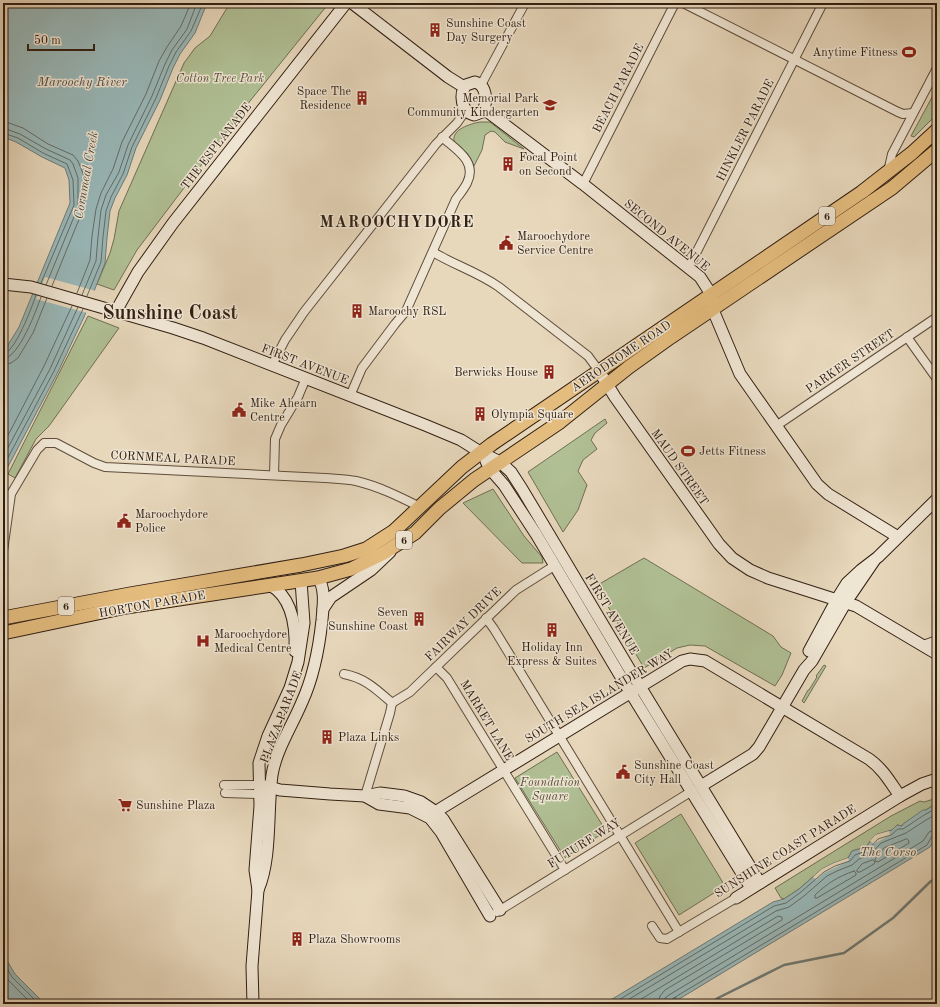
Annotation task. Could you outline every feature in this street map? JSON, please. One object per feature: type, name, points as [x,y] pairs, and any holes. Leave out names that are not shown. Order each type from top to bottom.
[{"type":"main road","name":"AERODROME ROAD","points":[[301,565],[344,556],[366,549],[394,531],[480,452],[840,208],[888,173],[937,130]]},
{"type":"main road","name":"AERODROME ROAD","points":[[301,581],[318,578],[359,566],[396,546],[415,533],[440,508],[469,484],[560,422],[646,355],[892,188],[937,150]]},
{"type":"main road","points":[[301,565],[318,578]]},
{"type":"main road","points":[[301,565],[301,581]]},
{"type":"main road","name":"HORTON PARADE","points":[[3,618],[134,593],[301,565]]},
{"type":"main road","name":"HORTON PARADE","points":[[3,633],[126,607],[301,581]]},
{"type":"street","name":"THE ESPLANADE","points":[[116,311],[138,272],[173,223],[346,3]]},
{"type":"street","points":[[352,3],[448,77],[464,87]]},
{"type":"street","points":[[481,85],[526,3]]},
{"type":"street","name":"BEACH PARADE","points":[[583,184],[675,3]]},
{"type":"street","points":[[683,3],[898,112],[903,114],[913,113]]},
{"type":"street","name":"HINKLER PARADE","points":[[689,267],[823,3]]},
{"type":"street","points":[[888,173],[892,154],[937,68]]},
{"type":"street","points":[[475,82],[481,85],[486,98],[482,112],[474,115],[466,110],[462,98],[464,87],[466,84],[475,82]]},
{"type":"street","name":"SECOND AVENUE","points":[[484,109],[583,184],[700,277],[711,294],[713,310],[740,374],[822,490],[898,537]]},
{"type":"street","points":[[272,365],[304,312],[442,137],[457,123],[466,110]]},
{"type":"street","points":[[350,396],[362,368],[406,311],[456,199],[468,181],[470,168],[465,158],[442,137]]},
{"type":"street","name":"MAUD STREET","points":[[433,252],[442,258],[489,280],[588,356],[719,544],[732,558],[750,570],[768,578],[861,608],[937,654]]},
{"type":"street","name":"FIRST AVENUE","points":[[3,284],[23,286],[40,290],[116,311],[203,338],[455,437],[480,452],[495,466],[504,485],[536,534],[554,566],[635,689],[756,885]]},
{"type":"street","name":"PARKER STREET","points":[[776,426],[937,317]]},
{"type":"street","points":[[907,337],[937,380]]},
{"type":"street","points":[[274,475],[275,439],[281,425],[298,397],[306,378]]},
{"type":"street","name":"CORNMEAL PARADE","points":[[3,551],[11,494],[37,450],[44,443],[56,443],[94,463],[105,467],[325,478],[358,482],[403,498],[420,507]]},
{"type":"street","name":"FIRST AVENUE","points":[[495,466],[511,472],[522,489],[635,689]]},
{"type":"street","name":"FUTURE WAY","points":[[490,916],[753,754],[759,748],[804,670],[806,658],[841,601],[850,579],[874,561],[937,499]]},
{"type":"street","points":[[323,613],[325,605],[331,597],[371,570],[396,546]]},
{"type":"street","name":"FAIRWAY DRIVE","points":[[392,703],[410,692],[516,590],[554,566]]},
{"type":"street","name":"PLAZA PARADE","points":[[258,890],[265,870],[275,790],[273,771],[309,686],[319,644],[323,613],[322,586],[318,578]]},
{"type":"street","name":"PLAZA PARADE","points":[[253,1004],[252,966],[258,890],[255,870],[260,806],[259,767],[268,736],[294,675],[300,653],[304,631],[301,581]]},
{"type":"street","points":[[270,585],[284,597],[292,615],[295,635],[294,675]]},
{"type":"street","points":[[486,618],[679,932]]},
{"type":"street","points":[[923,645],[937,640]]},
{"type":"street","name":"SOUTH SEA ISLANDER WAY","points":[[433,815],[559,735],[682,661],[698,659],[705,661],[877,765],[884,772],[900,796]]},
{"type":"street","name":"MARKET LANE","points":[[436,667],[448,678],[565,870]]},
{"type":"street","points":[[344,674],[363,680],[392,703],[365,796]]},
{"type":"street","name":"SUNSHINE COAST PARADE","points":[[652,926],[660,938],[667,939],[900,796],[922,784],[937,779]]},
{"type":"street","points":[[225,789],[275,790],[365,796],[379,804],[410,808],[443,819],[500,910]]},
{"type":"street","points":[[433,815],[441,832],[490,916]]},
{"type":"green space","name":"Cotton Tree Park","points":[[230,3],[329,3],[246,106],[137,250],[114,290],[97,284],[110,253],[119,211],[184,63],[195,48],[210,36]]},
{"type":"green space","points":[[937,88],[937,114],[914,137],[911,136]]},
{"type":"green space","points":[[480,122],[490,122],[524,149],[505,142],[495,132],[491,131],[485,135],[482,150],[474,166],[467,153],[454,141],[454,137],[462,128]]},
{"type":"green space","points":[[88,316],[119,328],[49,426],[36,439],[15,478],[8,474]]},
{"type":"green space","points":[[605,419],[607,423],[595,433],[591,440],[597,449],[583,460],[578,471],[587,485],[578,510],[563,532],[528,472]]},
{"type":"green space","points":[[493,489],[524,536],[542,557],[543,563],[522,563],[463,503]]},
{"type":"green space","points":[[644,558],[773,636],[781,647],[791,653],[782,675],[775,686],[705,646],[690,645],[677,648],[644,668],[596,586]]},
{"type":"green space","points":[[824,665],[826,666],[804,703],[802,701]]},
{"type":"green space","name":"Foundation Square","points":[[557,752],[606,831],[565,858],[515,778]]},
{"type":"green space","points":[[937,798],[937,803],[902,826],[897,825],[892,830],[875,835],[866,847],[852,851],[848,858],[822,869],[799,889],[784,899],[781,898],[775,888],[891,816],[920,801],[924,802]]},
{"type":"green space","points":[[681,814],[725,886],[679,915],[635,843]]},
{"type":"water","name":"Maroochy River","points":[[3,3],[207,3],[195,33],[180,54],[173,68],[160,100],[136,148],[127,175],[115,198],[110,211],[105,263],[84,317],[58,372],[3,476],[3,353],[19,327],[70,203],[69,180],[65,168],[16,142],[3,137]]},
{"type":"water","name":"The Corso","points":[[937,803],[937,836],[930,847],[671,1004],[604,1004],[773,902],[784,899],[799,889],[822,869],[848,858],[852,851],[866,847],[875,835],[892,830],[897,825],[902,826],[923,810],[926,810]]},
{"type":"water","points":[[3,954],[15,974],[45,1004],[3,1004]]},
{"type":"pier","points":[[45,277],[96,291],[87,313],[36,299]]},
{"type":"pier","points":[[889,831],[890,835],[874,844],[870,841],[875,835]]},
{"type":"pier","points":[[848,858],[849,861],[824,873],[816,880],[813,877],[822,869]]},
{"type":"waterway","points":[[718,998],[784,965],[844,953],[893,918],[931,881],[937,878]]},
{"type":"waterway","points":[[675,998],[679,1004]]},
{"type":"waterway","points":[[709,1004],[718,998],[722,1004]]},
{"type":"place","name":"Sunshine Coast Day Surgery","points":[[435,30]]},
{"type":"place","name":"Anytime Fitness","points":[[909,52]]},
{"type":"place","name":"Space The Residence","points":[[362,98]]},
{"type":"place","name":"Memorial Park Community Kindergarten","points":[[550,105]]},
{"type":"place","name":"Focal Point on Second","points":[[508,164]]},
{"type":"place","name":"Maroochydore Service Centre","points":[[506,243]]},
{"type":"place","name":"Maroochy RSL","points":[[357,311]]},
{"type":"place","name":"Berwicks House","points":[[549,372]]},
{"type":"place","name":"Mike Ahearn Centre","points":[[239,410]]},
{"type":"place","name":"Olympia Square","points":[[480,414]]},
{"type":"place","name":"Jetts Fitness","points":[[688,451]]},
{"type":"place","name":"Maroochydore Police","points":[[124,521]]},
{"type":"place","name":"Seven Sunshine Coast","points":[[419,619]]},
{"type":"place","name":"Holiday Inn Express & Suites","points":[[552,630]]},
{"type":"place","name":"Maroochydore Medical Centre","points":[[203,641]]},
{"type":"place","name":"Plaza Links","points":[[327,737]]},
{"type":"place","name":"Sunshine Coast City Hall","points":[[623,772]]},
{"type":"place","name":"Sunshine Plaza","points":[[125,805]]},
{"type":"place","name":"Plaza Showrooms","points":[[297,939]]},
{"type":"district","name":"MAROOCHYDORE","points":[[397,221]]},
{"type":"district","name":"Sunshine Coast","points":[[170,312]]},
{"type":"water label","name":"Cornmeal Creek","points":[[85,175]]}]
